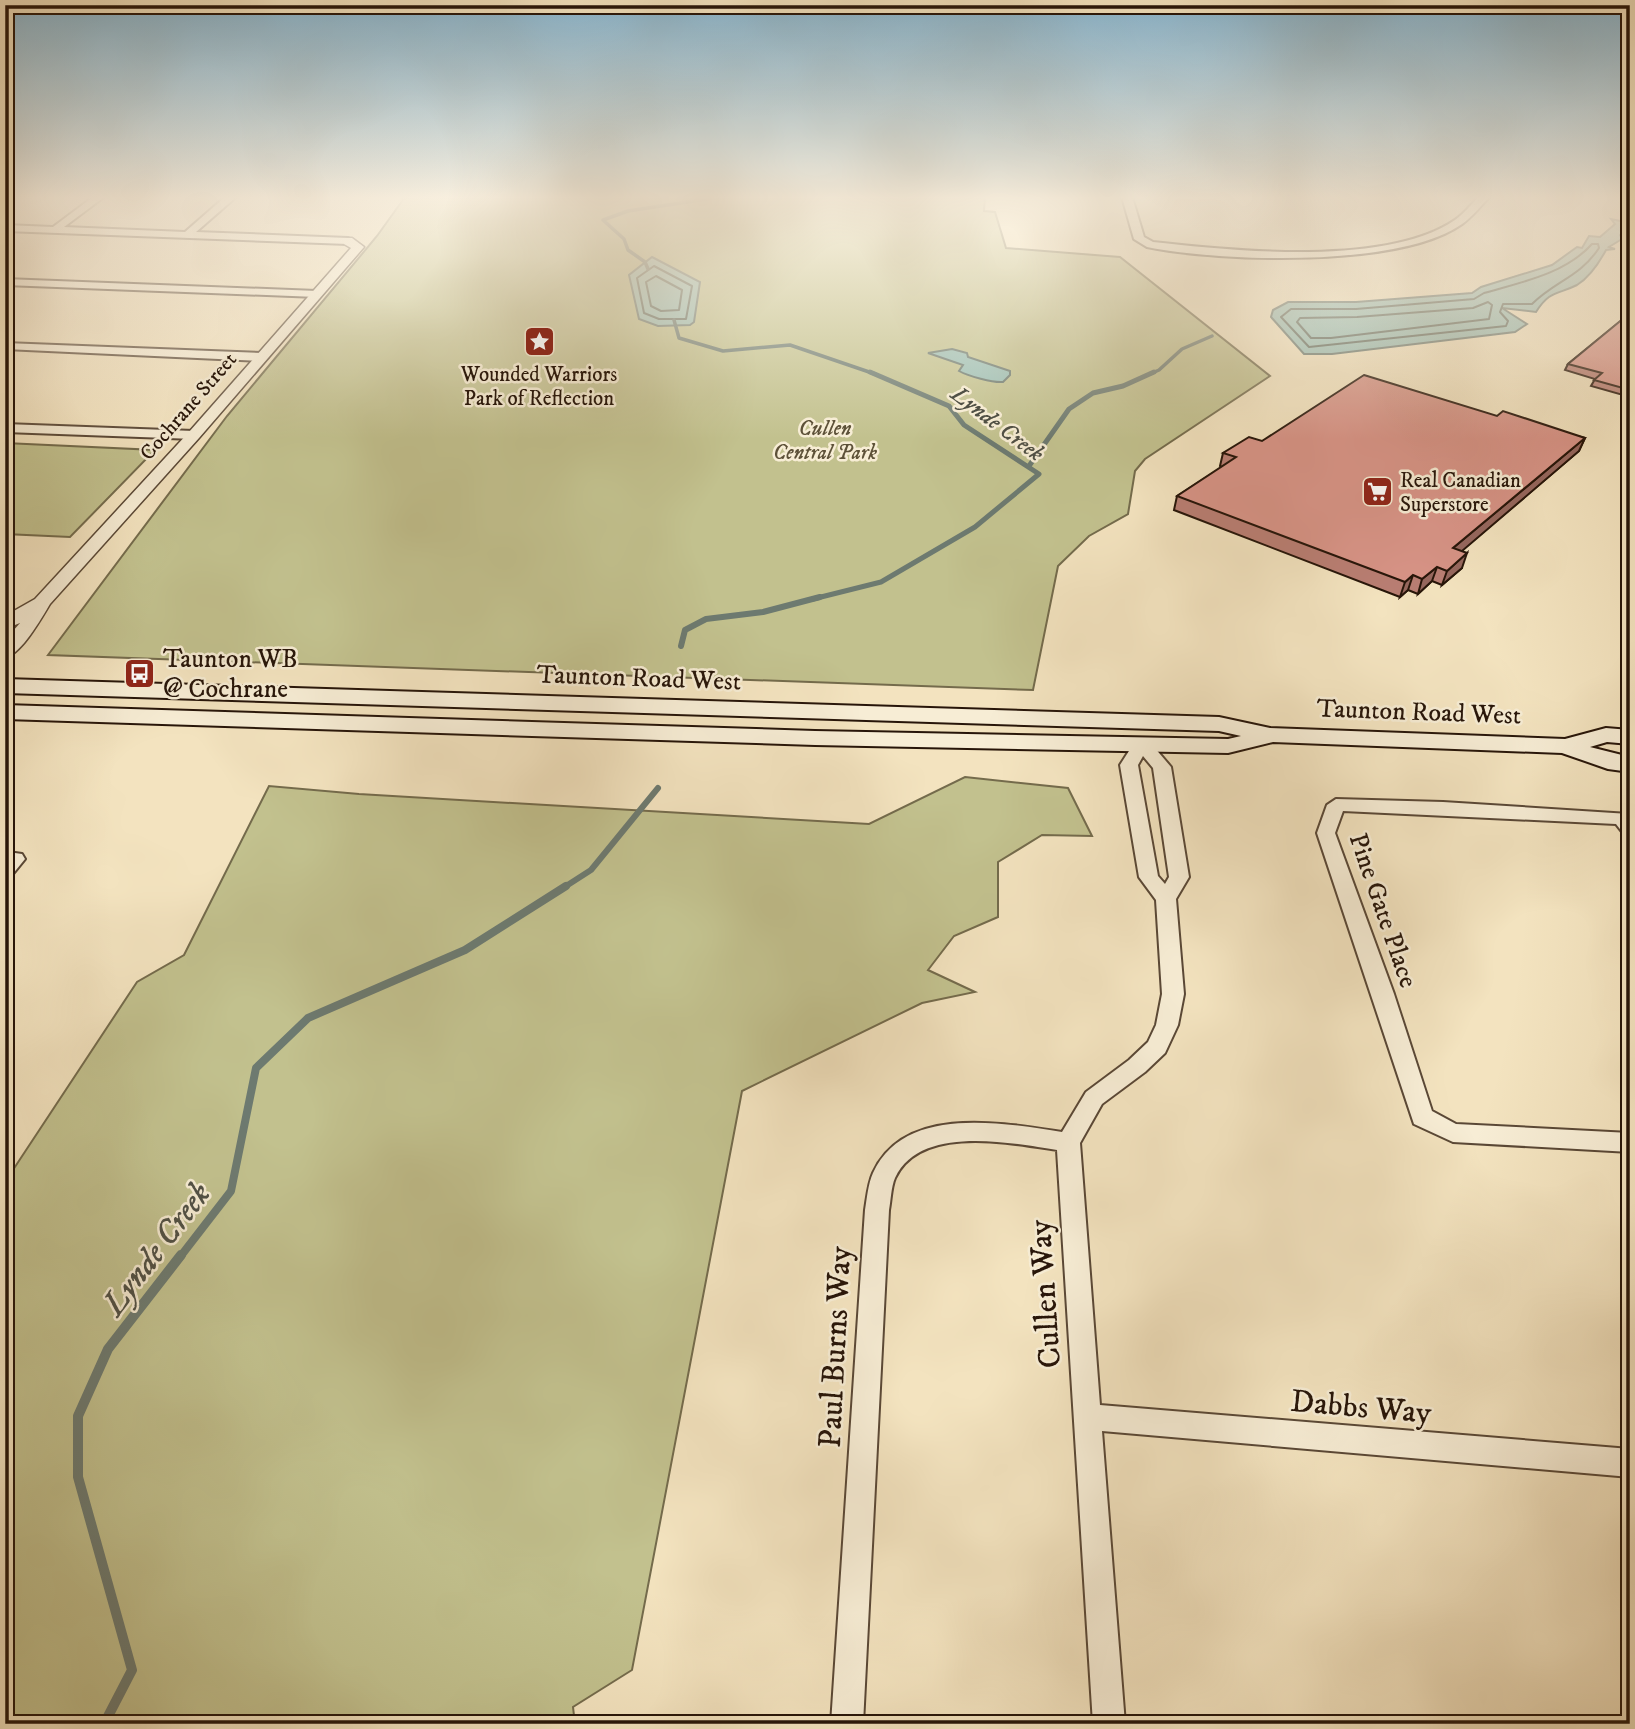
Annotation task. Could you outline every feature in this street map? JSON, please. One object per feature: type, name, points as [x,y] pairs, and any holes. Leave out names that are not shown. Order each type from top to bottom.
[{"type":"main road","name":"Taunton Road West","points":[[5,686],[1219,724],[1270,735],[1565,746],[1617,764],[1630,765]]},
{"type":"main road","name":"Taunton Road West","points":[[5,712],[787,737],[1228,746],[1270,735]]},
{"type":"main road","name":"Taunton Road West","points":[[1565,746],[1606,735],[1630,737]]},
{"type":"street","name":"Cochrane Street","points":[[5,652],[42,601],[194,435],[331,278]]},
{"type":"street","points":[[5,282],[317,294]]},
{"type":"street","points":[[5,346],[262,357]]},
{"type":"street","points":[[5,428],[194,435]]},
{"type":"street","name":"Cochrane Street","points":[[5,624],[42,601]]},
{"type":"street","points":[[1068,1142],[1094,1098],[1137,1066],[1157,1047],[1167,1026],[1173,993],[1166,900],[1149,877],[1129,765],[1142,744],[1162,767],[1179,877],[1166,900]]},
{"type":"street","name":"Pine Gate Place","points":[[1630,829],[1622,818],[1336,805],[1326,833],[1422,1117],[1453,1133],[1630,1143]]},
{"type":"street","name":"Paul Burns Way","points":[[847,1724],[877,1210],[886,1173],[904,1149],[940,1135],[980,1131],[1068,1142]]},
{"type":"street","name":"Cullen Way","points":[[1068,1142],[1109,1724]]},
{"type":"street","name":"Dabbs Way","points":[[1087,1417],[1630,1463]]},
{"type":"green space","name":"Cullen Central Park","points":[[342,278],[1146,278],[1270,376],[1145,459],[1135,471],[1128,514],[1089,536],[1058,566],[1033,690],[48,655],[227,416]]},
{"type":"green space","points":[[5,443],[155,450],[70,537],[5,534]]},
{"type":"green space","points":[[965,777],[1068,788],[1092,836],[1042,835],[998,862],[998,917],[954,936],[928,970],[975,992],[922,1003],[742,1091],[632,1670],[573,1707],[575,1724],[5,1724],[5,1182],[137,982],[184,955],[269,786],[359,794],[869,824]]},
{"type":"water","points":[[630,278],[692,278],[700,282],[694,322],[690,325],[658,326],[639,319]]},
{"type":"water","points":[[1511,278],[1586,278],[1577,285],[1550,296],[1536,312],[1502,308],[1527,324],[1515,332],[1332,354],[1304,354],[1271,317],[1273,310],[1288,302],[1356,302],[1472,293],[1481,287]]},
{"type":"water","points":[[952,349],[1010,371],[1010,375],[1003,382],[981,379],[959,371],[963,365],[928,353]]},
{"type":"building","points":[[1630,313],[1630,390],[1594,380],[1602,373],[1568,364]]},
{"type":"building","name":"Real Canadian Superstore","points":[[1364,375],[1497,416],[1503,411],[1585,438],[1453,548],[1467,553],[1447,571],[1437,567],[1422,579],[1413,575],[1405,582],[1177,496],[1236,457],[1223,453],[1249,437],[1262,441]]},
{"type":"waterway","name":"Lynde Creek","points":[[674,320],[679,338],[723,351],[790,345],[873,373]]},
{"type":"waterway","points":[[1150,374],[1159,370],[1182,349],[1212,336]]},
{"type":"waterway","points":[[1029,466],[1069,409],[1093,393],[1123,386],[1154,372]]},
{"type":"waterway","name":"Lynde Creek","points":[[813,599],[881,582],[975,527],[1039,474],[964,425],[949,406],[873,373]]},
{"type":"waterway","name":"Lynde Creek","points":[[681,646],[685,630],[706,619],[763,612],[820,597]]},
{"type":"waterway","name":"Lynde Creek","points":[[563,888],[591,870],[658,788]]},
{"type":"waterway","name":"Lynde Creek","points":[[180,1257],[231,1191],[256,1068],[308,1018],[465,950],[566,886]]},
{"type":"waterway","name":"Lynde Creek","points":[[104,1724],[132,1670],[78,1477],[78,1416],[108,1349],[181,1255]]},
{"type":"place","name":"Wounded Warriors Park of Reflection","points":[[539,342]]},
{"type":"place","name":"Real Canadian Superstore","points":[[1377,492]]},
{"type":"place","name":"Taunton WB @ Cochrane","points":[[140,673]]}]
